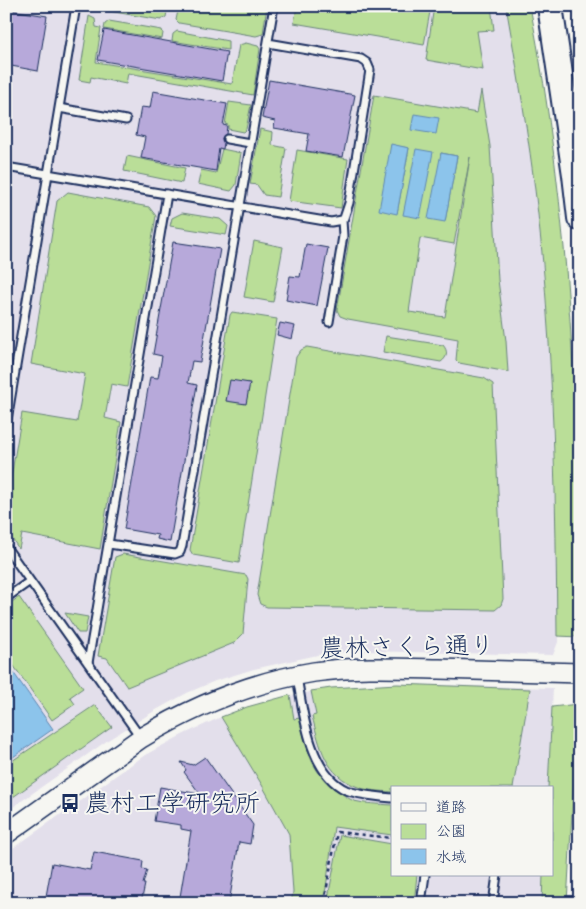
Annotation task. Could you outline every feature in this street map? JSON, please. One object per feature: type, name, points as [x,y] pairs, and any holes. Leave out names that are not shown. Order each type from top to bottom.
[{"type":"highway","points":[[550,6],[576,175],[580,218]]},
{"type":"street","name":"農林さくら通り","points":[[6,834],[141,738],[200,706],[247,689],[297,676],[340,670],[390,668],[580,673]]},
{"type":"lane","points":[[6,426],[76,6]]},
{"type":"lane","points":[[108,544],[175,554],[180,552],[182,546],[274,6]]},
{"type":"lane","points":[[268,43],[361,59],[367,63],[370,70],[348,203],[342,220],[343,236],[329,322]]},
{"type":"lane","points":[[59,108],[126,120]]},
{"type":"lane","points":[[227,139],[250,143]]},
{"type":"lane","points":[[6,167],[334,222],[342,220]]},
{"type":"lane","points":[[88,663],[167,194]]},
{"type":"lane","points":[[6,548],[141,738]]},
{"type":"lane","points":[[6,598],[30,581]]},
{"type":"lane","points":[[297,676],[304,718],[315,754],[323,770],[334,782],[354,793],[391,798]]},
{"type":"lane","points":[[422,903],[425,876]]},
{"type":"lane","points":[[493,903],[497,876]]},
{"type":"path","points":[[324,903],[337,832],[391,838]]},
{"type":"shaded area","points":[[6,6],[506,6],[523,99],[534,184],[548,331],[558,642],[553,655],[361,651],[322,654],[254,669],[215,681],[187,693],[156,710],[108,740],[6,812]]},
{"type":"shaded area","points":[[397,684],[553,688],[548,786],[391,786],[391,876],[543,876],[542,903],[6,903],[6,853],[145,755],[221,717],[269,700],[331,688]]},
{"type":"green space","points":[[92,6],[168,6],[166,17],[161,20],[91,8]]},
{"type":"green space","points":[[179,6],[267,6],[263,34],[256,36],[179,23],[176,20]]},
{"type":"green space","points":[[297,6],[431,6],[424,45],[294,23]]},
{"type":"green space","points":[[434,6],[491,6],[494,30],[477,31],[483,70],[426,60]]},
{"type":"green space","points":[[506,6],[530,6],[555,162],[570,320],[575,400],[580,637],[557,636],[554,439],[549,340],[538,212]]},
{"type":"green space","points":[[89,16],[95,19],[96,27],[101,28],[96,62],[232,84],[239,45],[246,43],[258,46],[260,49],[253,95],[128,73],[126,84],[91,77],[90,82],[79,80]]},
{"type":"green space","points":[[109,21],[162,30],[162,39],[104,29],[105,24]]},
{"type":"green space","points":[[177,31],[228,41],[228,50],[172,41],[173,34]]},
{"type":"green space","points":[[481,91],[490,146],[498,280],[508,372],[459,363],[456,360],[458,339],[348,319],[340,316],[337,310],[374,95],[477,113]],"holes":[[[391,145],[409,148],[397,213]],[[441,153],[457,156],[445,221]],[[470,157],[445,317],[409,312],[420,238],[454,244]]]},
{"type":"green space","points":[[229,102],[251,105],[246,129],[243,132],[228,129],[228,125],[225,124]]},
{"type":"green space","points":[[260,129],[273,132],[272,145],[286,148],[278,197],[264,195],[257,185],[250,184]]},
{"type":"green space","points":[[222,149],[241,153],[236,185],[231,191],[198,184],[201,170],[216,173]]},
{"type":"green space","points":[[297,150],[348,159],[341,208],[289,201]]},
{"type":"green space","points":[[127,156],[185,168],[182,183],[124,171]]},
{"type":"green space","points":[[68,192],[149,207],[156,216],[127,387],[111,384],[105,418],[121,422],[100,549],[22,534],[19,549],[6,530],[6,507],[22,413],[77,422],[85,374],[31,364],[57,201]]},
{"type":"green space","points":[[182,213],[220,219],[228,226],[226,235],[170,226],[172,218]]},
{"type":"green space","points":[[254,241],[283,247],[273,302],[244,297]]},
{"type":"green space","points":[[232,312],[277,319],[239,563],[193,555],[190,550]]},
{"type":"green space","points":[[386,336],[443,345],[446,349],[446,356],[441,362],[383,352]]},
{"type":"green space","points":[[307,347],[484,378],[493,384],[503,599],[501,605],[495,610],[267,607],[260,604],[257,595],[296,357],[301,350]]},
{"type":"green space","points":[[123,554],[246,575],[248,579],[243,634],[234,643],[127,687],[107,658],[98,656],[115,557]]},
{"type":"green space","points":[[19,597],[83,688],[70,697],[75,704],[52,720],[6,655],[6,606]]},
{"type":"green space","points":[[65,613],[88,617],[85,633],[78,633]]},
{"type":"green space","points":[[397,684],[530,689],[513,786],[391,786],[391,792],[375,791],[347,782],[338,775],[326,759],[321,749],[312,716],[316,715],[311,691]]},
{"type":"green space","points":[[290,695],[294,719],[300,718],[308,751],[323,778],[331,786],[354,801],[391,805],[391,835],[334,827],[326,888],[322,903],[291,903],[293,892],[289,834],[221,717],[247,707]]},
{"type":"green space","points":[[578,704],[567,903],[542,903],[543,876],[554,876],[554,786],[548,786],[552,707]]},
{"type":"green space","points":[[95,705],[112,727],[6,802],[6,765]]},
{"type":"green space","points":[[340,835],[391,844],[391,876],[417,876],[414,903],[327,903]]},
{"type":"water","points":[[414,114],[439,118],[436,134],[411,130]]},
{"type":"water","points":[[391,144],[409,148],[397,214],[379,210]]},
{"type":"water","points":[[416,149],[433,152],[420,218],[403,215]]},
{"type":"water","points":[[441,153],[457,156],[445,222],[428,219]]},
{"type":"water","points":[[6,662],[53,729],[6,762]]},
{"type":"building","points":[[6,9],[47,16],[38,71],[6,65]]},
{"type":"building","points":[[104,30],[227,52],[222,81],[98,60]]},
{"type":"building","points":[[269,80],[355,95],[343,157],[306,151],[309,134],[274,128],[275,121],[262,118]]},
{"type":"building","points":[[153,91],[227,104],[223,125],[227,126],[226,134],[222,138],[224,143],[223,149],[219,148],[216,171],[141,158],[145,137],[136,135],[141,107],[150,108]]},
{"type":"building","points":[[173,242],[220,249],[200,362],[192,361],[188,383],[197,385],[170,542],[157,539],[158,535],[124,529],[150,377],[158,378],[162,356],[153,354]]},
{"type":"building","points":[[306,244],[328,248],[317,306],[286,300],[290,276],[300,277]]},
{"type":"building","points":[[280,323],[295,326],[292,339],[277,335]]},
{"type":"building","points":[[230,380],[250,383],[246,404],[226,401]]},
{"type":"building","points":[[205,757],[253,825],[250,844],[239,842],[229,903],[179,903],[191,831],[181,829],[181,825],[154,821],[160,787],[200,794],[184,772],[186,770],[181,762],[193,765]]},
{"type":"building","points":[[94,852],[143,861],[142,869],[147,870],[141,903],[45,902],[52,863],[90,870]]},
{"type":"place","name":"農村工学研究所","points":[[70,803]]}]
